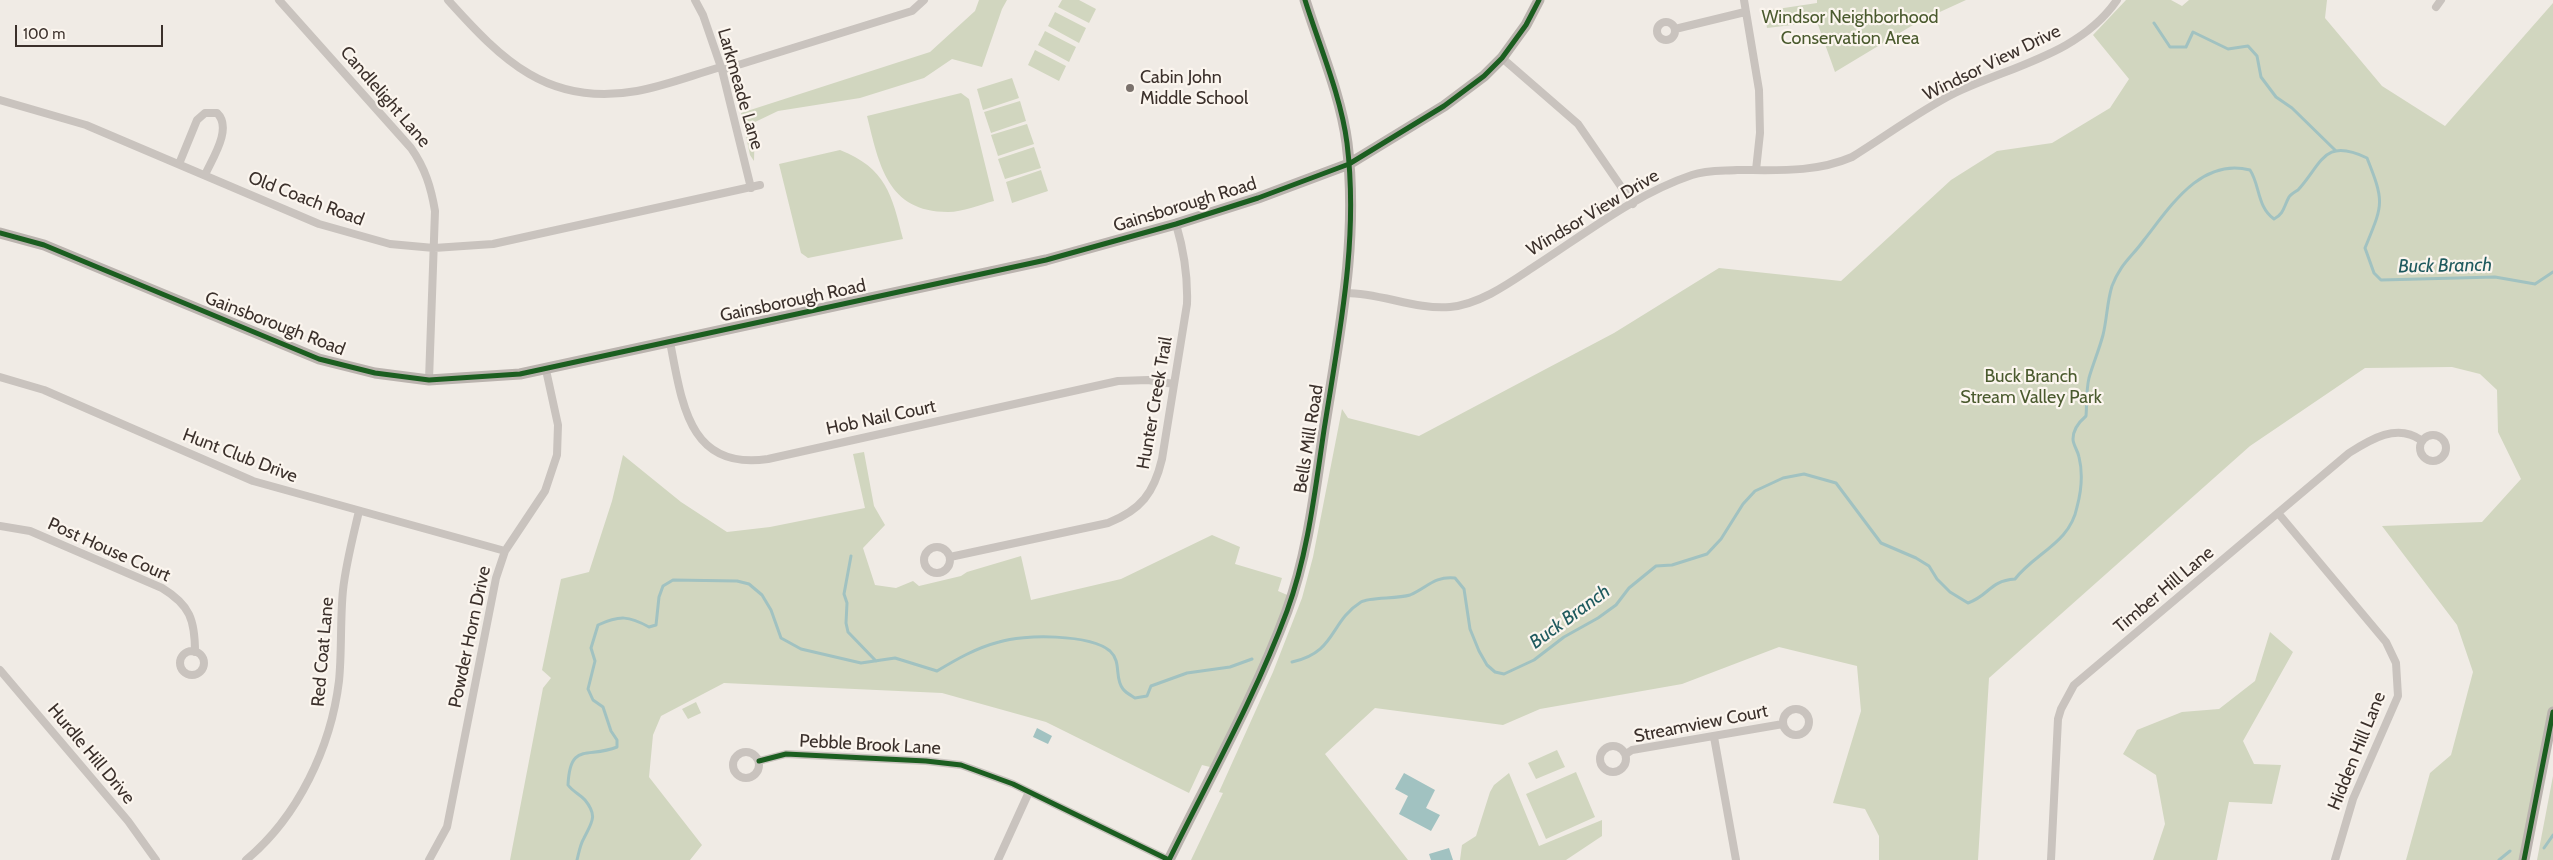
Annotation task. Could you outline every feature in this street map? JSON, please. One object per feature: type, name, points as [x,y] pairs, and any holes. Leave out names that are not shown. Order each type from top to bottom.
[{"type":"street","name":"Candlelight Lane","points":[[279,0],[411,148],[422,164],[431,186],[435,211],[429,380]]},
{"type":"street","points":[[448,0],[481,37],[510,63],[544,82],[576,91],[608,94],[638,91],[721,68],[912,11],[924,0]]},
{"type":"street","name":"Larkmeade Lane","points":[[695,0],[703,15],[721,68],[751,188]]},
{"type":"street","name":"Bells Mill Road","points":[[1169,860],[1264,665],[1292,597],[1306,540],[1346,293],[1351,238],[1349,164],[1346,140],[1335,96],[1305,0]]},
{"type":"street","name":"Gainsborough Road","points":[[0,233],[44,245],[319,359],[375,373],[429,380],[499,377],[546,370],[1046,260],[1176,224],[1258,198],[1349,164],[1444,106],[1484,76],[1502,58],[1526,25],[1539,0]]},
{"type":"street","points":[[1744,0],[1759,90],[1760,133],[1756,170]]},
{"type":"street","name":"Windsor View Drive","points":[[1346,293],[1367,293],[1430,306],[1451,307],[1469,302],[1510,282],[1662,186],[1694,174],[1714,171],[1804,170],[1837,163],[1852,157],[1954,94],[2053,52],[2084,35],[2107,14],[2117,0]]},
{"type":"street","points":[[1675,29],[1745,12]]},
{"type":"street","points":[[1502,58],[1578,124],[1633,204]]},
{"type":"street","name":"Old Coach Road","points":[[0,100],[86,125],[332,228],[390,244],[434,248],[472,247],[517,240],[760,185]]},
{"type":"street","points":[[179,164],[201,116],[216,113],[223,122],[223,131],[205,175]]},
{"type":"street","name":"Hunter Creek Trail","points":[[950,557],[1108,523],[1132,511],[1150,494],[1158,479],[1187,304],[1188,282],[1184,252],[1176,224]]},
{"type":"street","name":"Hob Nail Court","points":[[670,342],[685,412],[694,430],[712,450],[743,461],[768,459],[1118,382],[1148,380],[1174,384]]},
{"type":"street","name":"Powder Horn Drive","points":[[429,860],[447,827],[489,602],[505,552],[545,491],[557,455],[558,425],[546,370]]},
{"type":"street","name":"Hunt Club Drive","points":[[0,377],[44,390],[253,481],[505,552]]},
{"type":"street","name":"Timber Hill Lane","points":[[2051,860],[2057,730],[2060,709],[2074,685],[2349,453],[2368,440],[2380,435],[2400,433],[2415,436],[2421,440]]},
{"type":"street","name":"Red Coat Lane","points":[[246,860],[264,843],[291,808],[311,775],[329,728],[339,682],[341,614],[347,565],[359,511]]},
{"type":"street","name":"Hidden Hill Lane","points":[[2278,513],[2386,642],[2397,671],[2398,696],[2353,799],[2335,860]]},
{"type":"street","name":"Post House Court","points":[[0,526],[30,531],[162,588],[179,599],[190,614],[195,634],[195,652]]},
{"type":"street","name":"Hurdle Hill Drive","points":[[0,670],[128,821],[156,860]]},
{"type":"street","points":[[2524,860],[2553,712]]},
{"type":"street","name":"Streamview Court","points":[[1626,754],[1632,750],[1782,724]]},
{"type":"street","points":[[1714,737],[1736,860]]},
{"type":"street","name":"Pebble Brook Lane","points":[[759,761],[786,754],[943,762],[978,770],[1030,792],[1169,860]]},
{"type":"street","points":[[998,860],[1030,792]]},
{"type":"green space","points":[[979,0],[1007,0],[1002,9],[982,67],[952,59],[924,78],[860,98],[778,111],[755,122],[754,161],[750,155],[741,113],[930,52],[975,11]]},
{"type":"green space","points":[[1062,0],[1079,0],[1096,9],[1089,23],[1058,7]]},
{"type":"green space","name":"Windsor Neighborhood Conservation Area","points":[[1817,0],[1966,0],[1918,22],[1835,72],[1817,22],[1767,28],[1764,11],[1817,3]]},
{"type":"green space","name":"Buck Branch Stream Valley Park","points":[[2126,0],[2171,0],[2182,6],[2189,0],[2327,0],[2325,18],[2382,86],[2445,126],[2553,3],[2553,712],[2524,860],[2406,860],[2430,773],[2451,755],[2473,672],[2457,625],[2382,526],[2482,522],[2521,479],[2498,432],[2497,390],[2480,374],[2452,367],[2365,368],[2250,446],[1989,678],[1978,860],[1879,860],[1879,836],[1865,809],[1833,803],[1861,711],[1857,666],[1779,647],[1682,684],[1540,709],[1503,725],[1375,708],[1325,754],[1408,860],[1191,860],[1223,793],[1219,792],[1273,672],[1302,598],[1313,557],[1342,409],[1348,418],[1419,436],[1614,333],[1719,268],[1841,281],[1951,180],[1997,151],[2052,143],[2110,108],[2129,79],[2093,35]]},
{"type":"green space","points":[[1055,12],[1086,28],[1079,43],[1048,26]]},
{"type":"green space","points":[[1045,31],[1076,47],[1069,62],[1038,45]]},
{"type":"green space","points":[[1035,50],[1066,66],[1059,81],[1028,65]]},
{"type":"green space","points":[[1012,78],[1019,98],[983,110],[977,89]]},
{"type":"green space","points":[[961,93],[969,99],[994,201],[954,212],[927,210],[911,204],[889,182],[876,151],[867,116]]},
{"type":"green space","points":[[1020,101],[1026,121],[991,133],[984,112]]},
{"type":"green space","points":[[1027,124],[1034,144],[998,156],[991,135]]},
{"type":"green space","points":[[1034,147],[1041,168],[1005,179],[998,159]]},
{"type":"green space","points":[[840,150],[868,165],[885,185],[895,209],[903,239],[808,258],[801,253],[779,164]]},
{"type":"green space","points":[[1041,170],[1048,191],[1012,203],[1006,182]]},
{"type":"green space","points":[[864,452],[874,506],[885,525],[863,548],[875,585],[896,588],[913,581],[919,586],[961,576],[967,572],[1021,556],[1031,600],[1121,579],[1212,535],[1240,547],[1235,564],[1282,578],[1278,591],[1292,597],[1214,768],[1202,765],[1189,793],[1046,722],[942,693],[724,683],[661,716],[653,735],[649,777],[702,845],[690,860],[510,860],[543,688],[551,678],[542,670],[561,579],[589,572],[612,501],[623,455],[681,502],[727,532],[770,527],[865,508],[853,454]]},
{"type":"green space","points":[[2270,632],[2293,652],[2243,741],[2254,764],[2281,765],[2272,804],[2229,802],[2217,860],[2153,860],[2165,824],[2156,775],[2123,754],[2137,730],[2182,712],[2219,709],[2255,681]]},
{"type":"green space","points":[[696,702],[701,713],[688,719],[682,709]]},
{"type":"green space","points":[[1557,750],[1565,767],[1536,779],[1528,763]]},
{"type":"green space","points":[[1576,772],[1595,817],[1546,839],[1526,794]]},
{"type":"green space","points":[[1509,773],[1539,846],[1602,820],[1602,836],[1566,860],[1460,860],[1462,845],[1476,836],[1490,792],[1494,785]]},
{"type":"green space","points":[[2553,776],[2553,860],[2537,860]]},
{"type":"water","points":[[1037,728],[1052,736],[1048,744],[1033,737]]},
{"type":"water","points":[[1404,773],[1435,790],[1426,808],[1440,815],[1431,831],[1399,814],[1408,796],[1395,789]]},
{"type":"water","points":[[1449,848],[1453,860],[1431,860],[1429,854]]},
{"type":"waterway","points":[[2154,23],[2170,47],[2186,47],[2193,32],[2228,49],[2248,46],[2257,56],[2261,77],[2276,97],[2292,108],[2336,151]]},
{"type":"waterway","name":"Buck Branch","points":[[1292,662],[1317,651],[1325,644],[1343,618],[1361,602],[1370,599],[1410,595],[1436,580],[1455,578],[1464,589],[1470,629],[1479,651],[1487,665],[1495,672],[1504,674],[1534,660],[1564,637],[1598,618],[1616,605],[1629,588],[1656,566],[1672,565],[1707,554],[1721,539],[1743,504],[1755,491],[1783,478],[1804,474],[1836,483],[1881,543],[1916,558],[1929,566],[1937,579],[1950,592],[1968,603],[2000,582],[2015,579],[2060,539],[2073,519],[2077,507],[2081,476],[2080,463],[2073,436],[2077,426],[2086,416],[2089,378],[2103,335],[2110,292],[2115,278],[2176,200],[2188,188],[2216,171],[2232,168],[2250,170],[2264,208],[2274,219],[2282,212],[2290,196],[2298,190],[2325,156],[2341,150],[2352,152],[2367,158],[2377,185],[2380,203],[2365,248],[2374,273],[2381,280],[2495,277],[2535,284],[2553,272]]},
{"type":"waterway","points":[[851,556],[844,594],[847,603],[846,623],[848,632],[876,661]]},
{"type":"waterway","name":"Buck Branch","points":[[577,860],[593,815],[585,800],[568,785],[572,762],[582,754],[617,747],[617,740],[611,731],[603,707],[593,700],[588,689],[595,661],[591,648],[598,625],[619,618],[630,619],[649,627],[656,625],[659,597],[663,586],[673,580],[737,581],[749,584],[762,595],[771,610],[781,638],[801,649],[861,663],[895,658],[937,671],[959,658],[991,644],[1010,639],[1056,637],[1088,641],[1100,645],[1114,655],[1120,685],[1135,698],[1147,696],[1151,686],[1187,673],[1230,667],[1252,659]]},
{"type":"waterway","points":[[2544,848],[2553,835]]},
{"type":"waterway","points":[[2499,860],[2510,851]]},
{"type":"cycle path","points":[[759,761],[786,754],[926,761],[961,765],[1013,784],[1169,860],[1247,705],[1275,642],[1294,589],[1306,545],[1314,499],[1346,287],[1351,215],[1350,179],[1344,125],[1329,71],[1305,0]]},
{"type":"cycle path","points":[[0,233],[44,245],[319,359],[375,373],[429,380],[520,374],[1046,260],[1176,224],[1258,198],[1349,164],[1444,106],[1484,76],[1502,58],[1526,25],[1539,0]]},
{"type":"cycle path","points":[[2524,860],[2553,712]]},
{"type":"place","name":"Cabin John Middle School","points":[[1130,88]]}]
